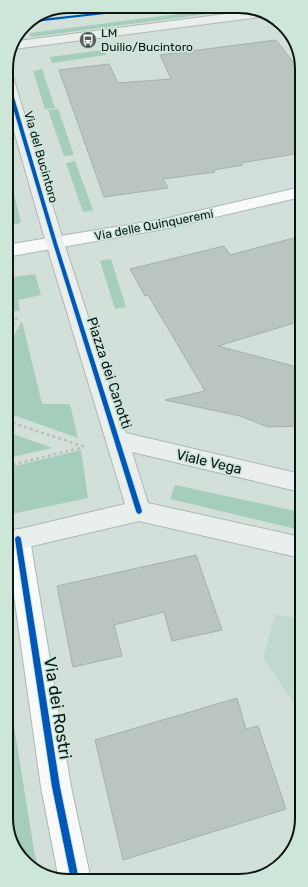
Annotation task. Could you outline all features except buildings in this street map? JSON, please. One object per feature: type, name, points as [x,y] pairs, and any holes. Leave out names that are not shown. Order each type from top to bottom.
[{"type":"street","points":[[31,28],[155,13]]},
{"type":"street","points":[[19,45],[251,14]]},
{"type":"street","name":"Via del Bucintoro","points":[[13,101],[55,243]]},
{"type":"street","name":"Via delle Quinqueremi","points":[[13,250],[195,217],[295,193]]},
{"type":"street","name":"Piazza dei Canotti","points":[[55,243],[139,511]]},
{"type":"street","name":"Viale Vega","points":[[117,440],[295,482]]},
{"type":"street","points":[[13,540],[139,511],[295,546]]},
{"type":"street","name":"Via dei Rostri","points":[[13,546],[56,787],[74,874]]},
{"type":"path","points":[[13,319],[17,318],[13,324]]},
{"type":"path","points":[[13,423],[85,447],[13,465]]},
{"type":"shaded area","points":[[186,13],[215,13],[31,37],[30,33]]},
{"type":"shaded area","points":[[103,50],[106,55],[52,63],[50,57]]},
{"type":"shaded area","points":[[42,69],[55,108],[45,109],[33,71]]},
{"type":"shaded area","points":[[58,109],[74,155],[64,156],[48,110]]},
{"type":"shaded area","points":[[75,161],[93,210],[83,212],[66,163]]},
{"type":"shaded area","points":[[13,190],[21,223],[13,225]]},
{"type":"shaded area","points":[[111,259],[126,307],[115,309],[100,261]]},
{"type":"shaded area","points":[[35,274],[41,295],[18,300],[20,310],[13,312],[13,277]]},
{"type":"shaded area","points":[[22,321],[42,404],[70,404],[78,438],[13,415],[13,337]]},
{"type":"shaded area","points":[[13,434],[53,448],[13,457]]},
{"type":"shaded area","points":[[81,450],[88,498],[13,514],[13,467]]},
{"type":"shaded area","points":[[175,485],[295,511],[295,529],[170,499]]},
{"type":"shaded area","points":[[275,614],[295,618],[295,705],[263,658]]},
{"type":"shaded area","points":[[13,720],[37,864],[25,852],[16,836],[14,829]]},
{"type":"cycle path","points":[[43,20],[104,13]]},
{"type":"cycle path","points":[[13,101],[55,243],[139,511]]},
{"type":"cycle path","points":[[18,539],[56,787],[74,874]]},
{"type":"place","name":"LM Duilio/Bucintoro","points":[[88,40]]}]
